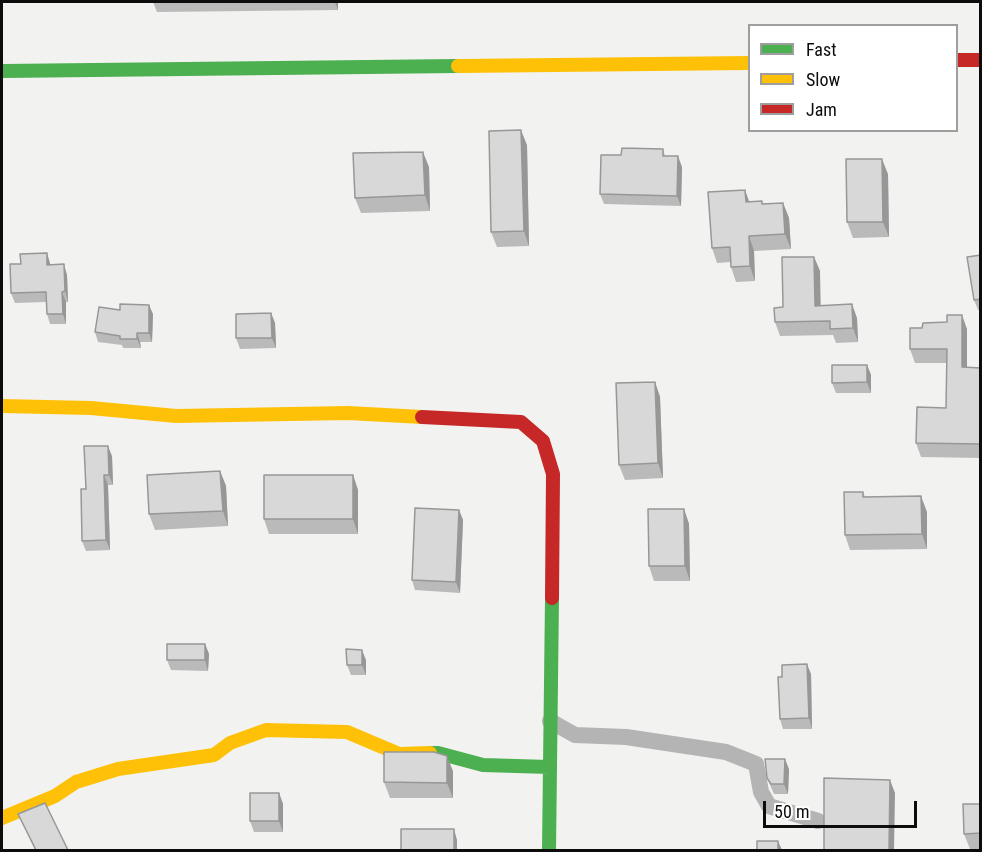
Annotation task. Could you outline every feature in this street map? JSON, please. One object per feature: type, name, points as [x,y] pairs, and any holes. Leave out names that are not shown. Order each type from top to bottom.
[{"type":"street","points":[[958,60],[981,60]]},
{"type":"street","points":[[2,71],[748,63]]},
{"type":"street","points":[[2,406],[91,408],[176,416],[257,416],[348,412],[520,422],[543,441],[553,474],[549,850]]},
{"type":"street","points":[[550,721],[576,735],[626,737],[726,752],[756,764],[761,792],[769,806],[818,821]]},
{"type":"street","points":[[2,818],[55,796],[76,782],[118,768],[214,755],[230,743],[266,730],[347,732],[399,754],[438,753],[483,765],[549,767]]},
{"type":"building","points":[[521,130],[524,231],[491,232],[489,131]]},
{"type":"building","points":[[622,148],[663,149],[663,156],[678,156],[677,196],[600,194],[601,155],[621,155]]},
{"type":"building","points":[[423,152],[425,195],[355,198],[353,153]]},
{"type":"building","points":[[846,159],[882,159],[883,222],[847,222]]},
{"type":"building","points":[[745,190],[746,202],[783,203],[785,234],[749,236],[750,266],[731,267],[730,247],[712,248],[708,192]]},
{"type":"building","points":[[47,253],[47,265],[64,264],[63,314],[47,314],[46,292],[11,293],[10,264],[21,264],[20,254]]},
{"type":"building","points":[[981,255],[981,299],[974,300],[967,257]]},
{"type":"building","points":[[782,257],[814,257],[815,306],[852,304],[853,328],[830,329],[830,321],[775,322],[774,308],[783,307]]},
{"type":"building","points":[[120,304],[149,305],[149,333],[137,333],[137,339],[120,339],[120,336],[95,332],[99,307],[120,310]]},
{"type":"building","points":[[271,313],[272,338],[236,338],[236,314]]},
{"type":"building","points":[[947,315],[962,315],[962,367],[981,368],[981,444],[916,443],[917,407],[946,408],[947,349],[910,349],[910,328],[922,328],[923,323],[947,322]]},
{"type":"building","points":[[832,365],[867,365],[867,382],[832,383]]},
{"type":"building","points":[[655,382],[658,463],[619,465],[616,383]]},
{"type":"building","points":[[84,446],[108,446],[109,475],[104,475],[106,540],[82,541],[81,489],[86,489]]},
{"type":"building","points":[[220,471],[223,511],[149,514],[147,475]]},
{"type":"building","points":[[264,475],[353,475],[353,519],[264,519]]},
{"type":"building","points":[[844,492],[863,492],[863,497],[921,496],[922,534],[845,535]]},
{"type":"building","points":[[415,508],[459,510],[456,582],[412,580]]},
{"type":"building","points":[[648,509],[684,509],[685,566],[649,566]]},
{"type":"building","points":[[167,644],[205,644],[205,660],[167,660]]},
{"type":"building","points":[[346,649],[362,650],[362,665],[347,665]]},
{"type":"building","points":[[807,664],[809,718],[780,719],[778,677],[782,677],[782,665]]},
{"type":"building","points":[[384,752],[434,752],[447,756],[447,783],[384,782]]},
{"type":"building","points":[[765,759],[785,759],[784,784],[771,784],[767,778]]},
{"type":"building","points":[[824,778],[890,780],[889,850],[824,850]]},
{"type":"building","points":[[250,793],[279,793],[279,821],[250,821]]},
{"type":"building","points":[[45,803],[68,850],[36,850],[18,814]]},
{"type":"building","points":[[963,804],[981,804],[981,833],[964,834]]},
{"type":"building","points":[[401,829],[454,829],[454,850],[401,850]]},
{"type":"building","points":[[757,841],[778,841],[778,850],[757,850]]},
{"type":"traffic: fast","points":[[2,71],[458,66]]},
{"type":"traffic: fast","points":[[549,850],[552,598]]},
{"type":"traffic: fast","points":[[430,753],[483,765],[549,767]]},
{"type":"traffic: slow","points":[[458,66],[748,63]]},
{"type":"traffic: slow","points":[[2,406],[91,408],[176,416],[348,413],[422,417]]},
{"type":"traffic: slow","points":[[2,818],[55,796],[76,782],[118,769],[214,755],[230,743],[266,730],[347,732],[399,754],[430,753]]},
{"type":"traffic: jam","points":[[958,60],[980,60]]},
{"type":"traffic: jam","points":[[422,417],[521,422],[543,441],[553,474],[552,598]]}]
